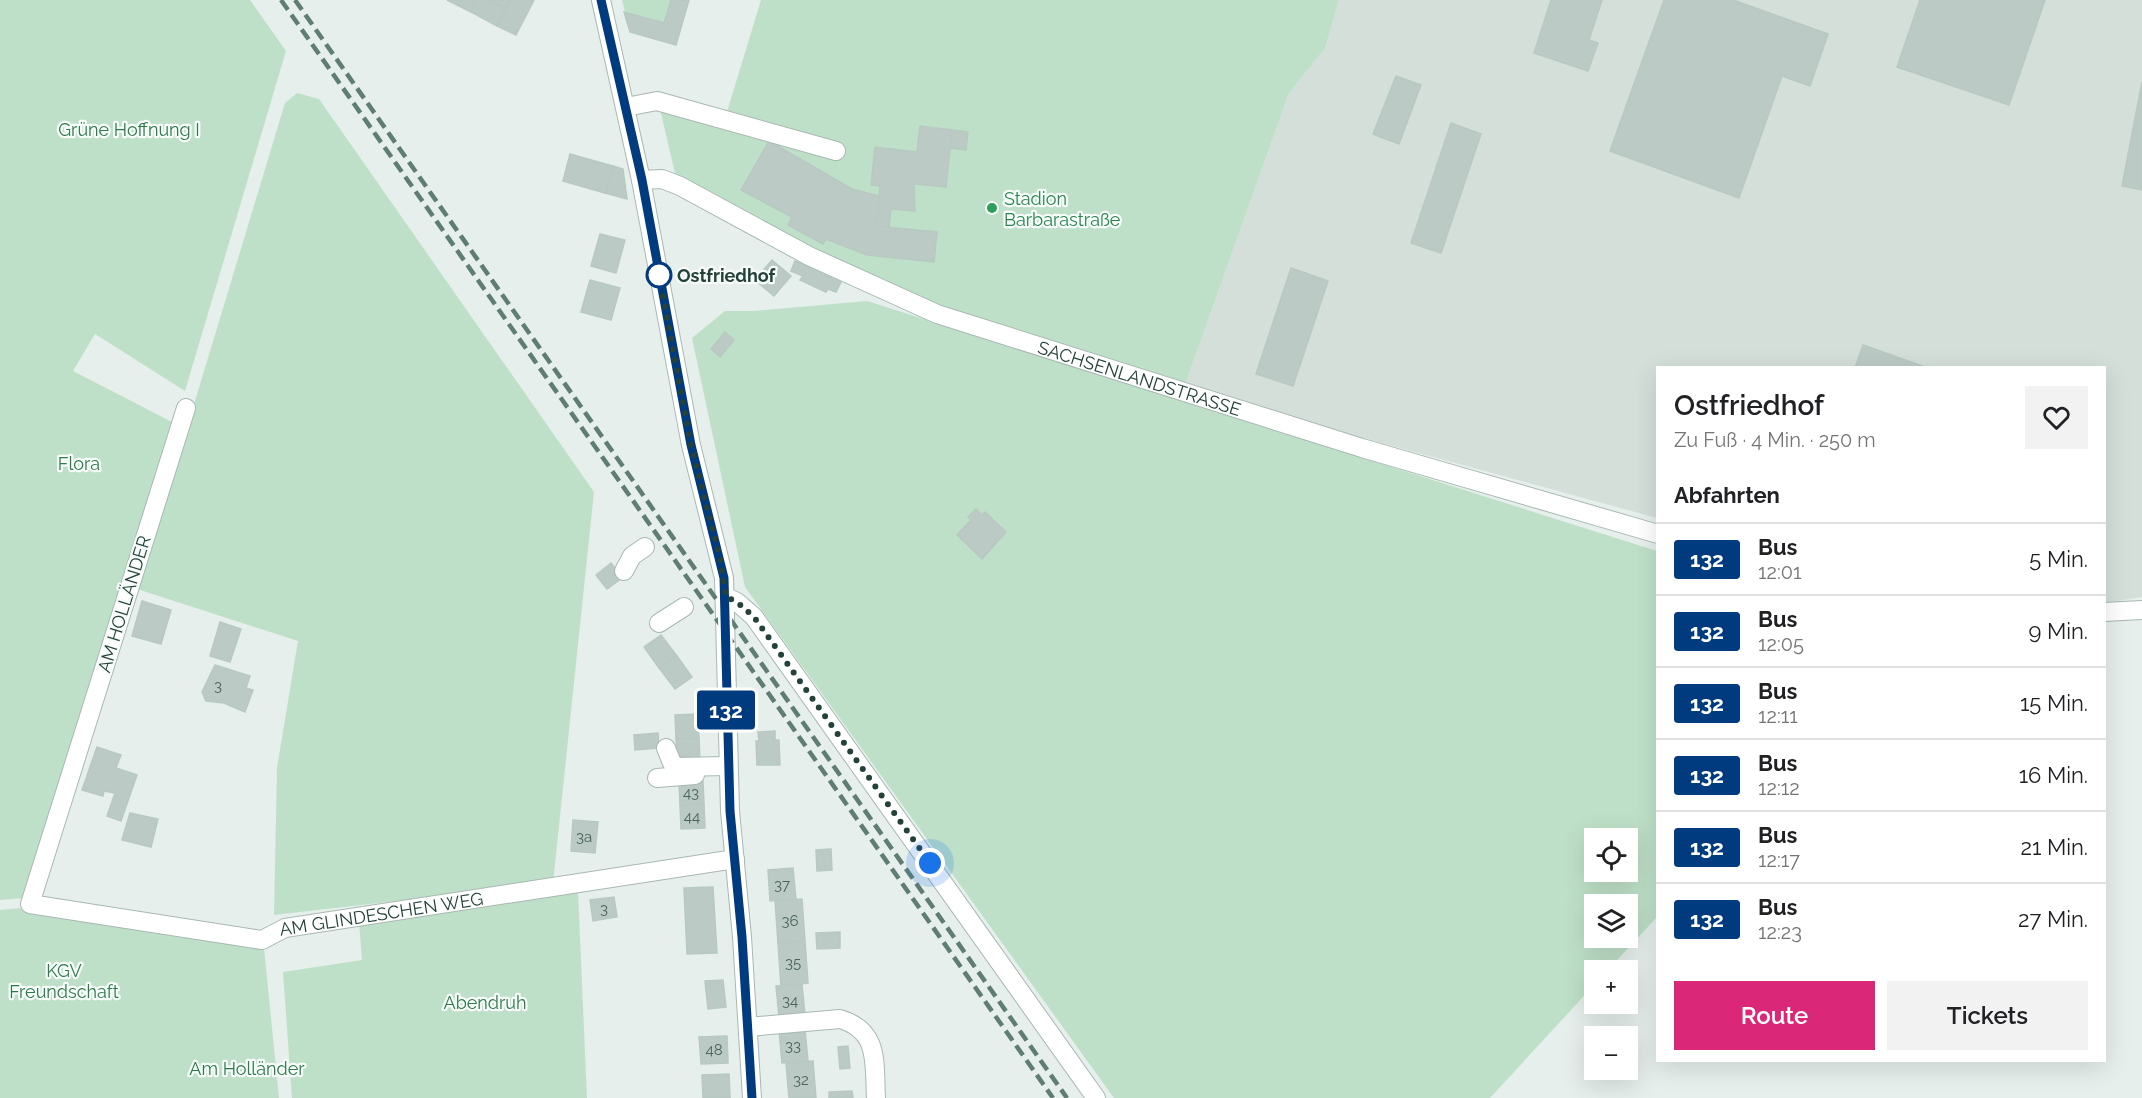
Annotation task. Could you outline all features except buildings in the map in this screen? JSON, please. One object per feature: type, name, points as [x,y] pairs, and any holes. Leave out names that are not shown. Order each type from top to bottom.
[{"type":"street","points":[[601,0],[642,180],[691,445],[720,558],[726,597],[728,771],[752,1098]]},
{"type":"street","points":[[626,107],[657,101],[836,151]]},
{"type":"street","name":"SACHSENLANDSTRASSE","points":[[642,180],[662,179],[680,186],[809,256],[937,314],[1362,448],[1656,533]]},
{"type":"street","name":"AM HOLLÄNDER","points":[[30,904],[186,408]]},
{"type":"street","points":[[624,571],[632,556],[645,547]]},
{"type":"street","points":[[726,597],[737,602],[754,617],[1096,1098]]},
{"type":"street","points":[[659,623],[684,607]]},
{"type":"street","points":[[2106,612],[2142,610]]},
{"type":"street","points":[[666,748],[672,763],[677,767],[728,771]]},
{"type":"street","points":[[657,778],[728,771]]},
{"type":"street","name":"AM GLINDESCHEN WEG","points":[[30,904],[262,940],[285,928],[735,859]]},
{"type":"street","points":[[748,1027],[840,1019],[853,1023],[872,1043],[876,1098]]},
{"type":"shaded area","points":[[1339,0],[2142,0],[2142,597],[2106,603],[2106,366],[1656,366],[1656,518],[1367,439],[1185,385],[1289,93],[1325,48]]},
{"type":"green space","points":[[0,0],[250,0],[286,51],[185,391],[95,334],[73,371],[174,423],[24,898],[0,900]]},
{"type":"green space","points":[[622,0],[689,0],[676,45],[630,32]]},
{"type":"green space","name":"Stadion Barbarastraße","points":[[761,0],[1339,0],[1325,48],[1289,93],[1185,385],[939,306],[796,242],[675,173],[660,109],[723,125]]},
{"type":"green space","points":[[297,93],[319,99],[594,492],[553,883],[274,915],[277,768],[298,641],[134,588],[195,401],[285,103]]},
{"type":"green space","name":"Ostfriedhof","points":[[867,301],[1656,551],[1656,918],[1638,938],[1638,894],[1584,894],[1584,948],[1628,948],[1617,960],[1584,960],[1584,996],[1490,1098],[1114,1098],[745,587],[692,338],[725,311],[752,311]]},
{"type":"green space","name":"Abendruh","points":[[578,891],[587,1098],[292,1098],[283,972],[362,960],[359,922]]},
{"type":"green space","points":[[22,908],[264,948],[279,1098],[0,1098],[0,910]]},
{"type":"railway","points":[[281,0],[1053,1098]]},
{"type":"railway","points":[[295,0],[1067,1098]]},
{"type":"bus line","name":"132","points":[[601,0],[642,180],[691,445],[724,578],[730,811],[742,937],[752,1098]]},
{"type":"place","name":"Stadion Barbarastraße","points":[[992,208]]},
{"type":"place","name":"Ostfriedhof","points":[[659,275]]},
{"type":"route","points":[[659,275],[659,273],[691,445],[720,558],[726,597],[747,609],[754,617],[930,863]]},
{"type":"park label","name":"Grüne Hoffnung I","points":[[129,129]]},
{"type":"park label","name":"Flora","points":[[79,463]]},
{"type":"park label","name":"KGV Freundschaft","points":[[64,980]]},
{"type":"park label","name":"Am Holländer","points":[[247,1068]]}]
